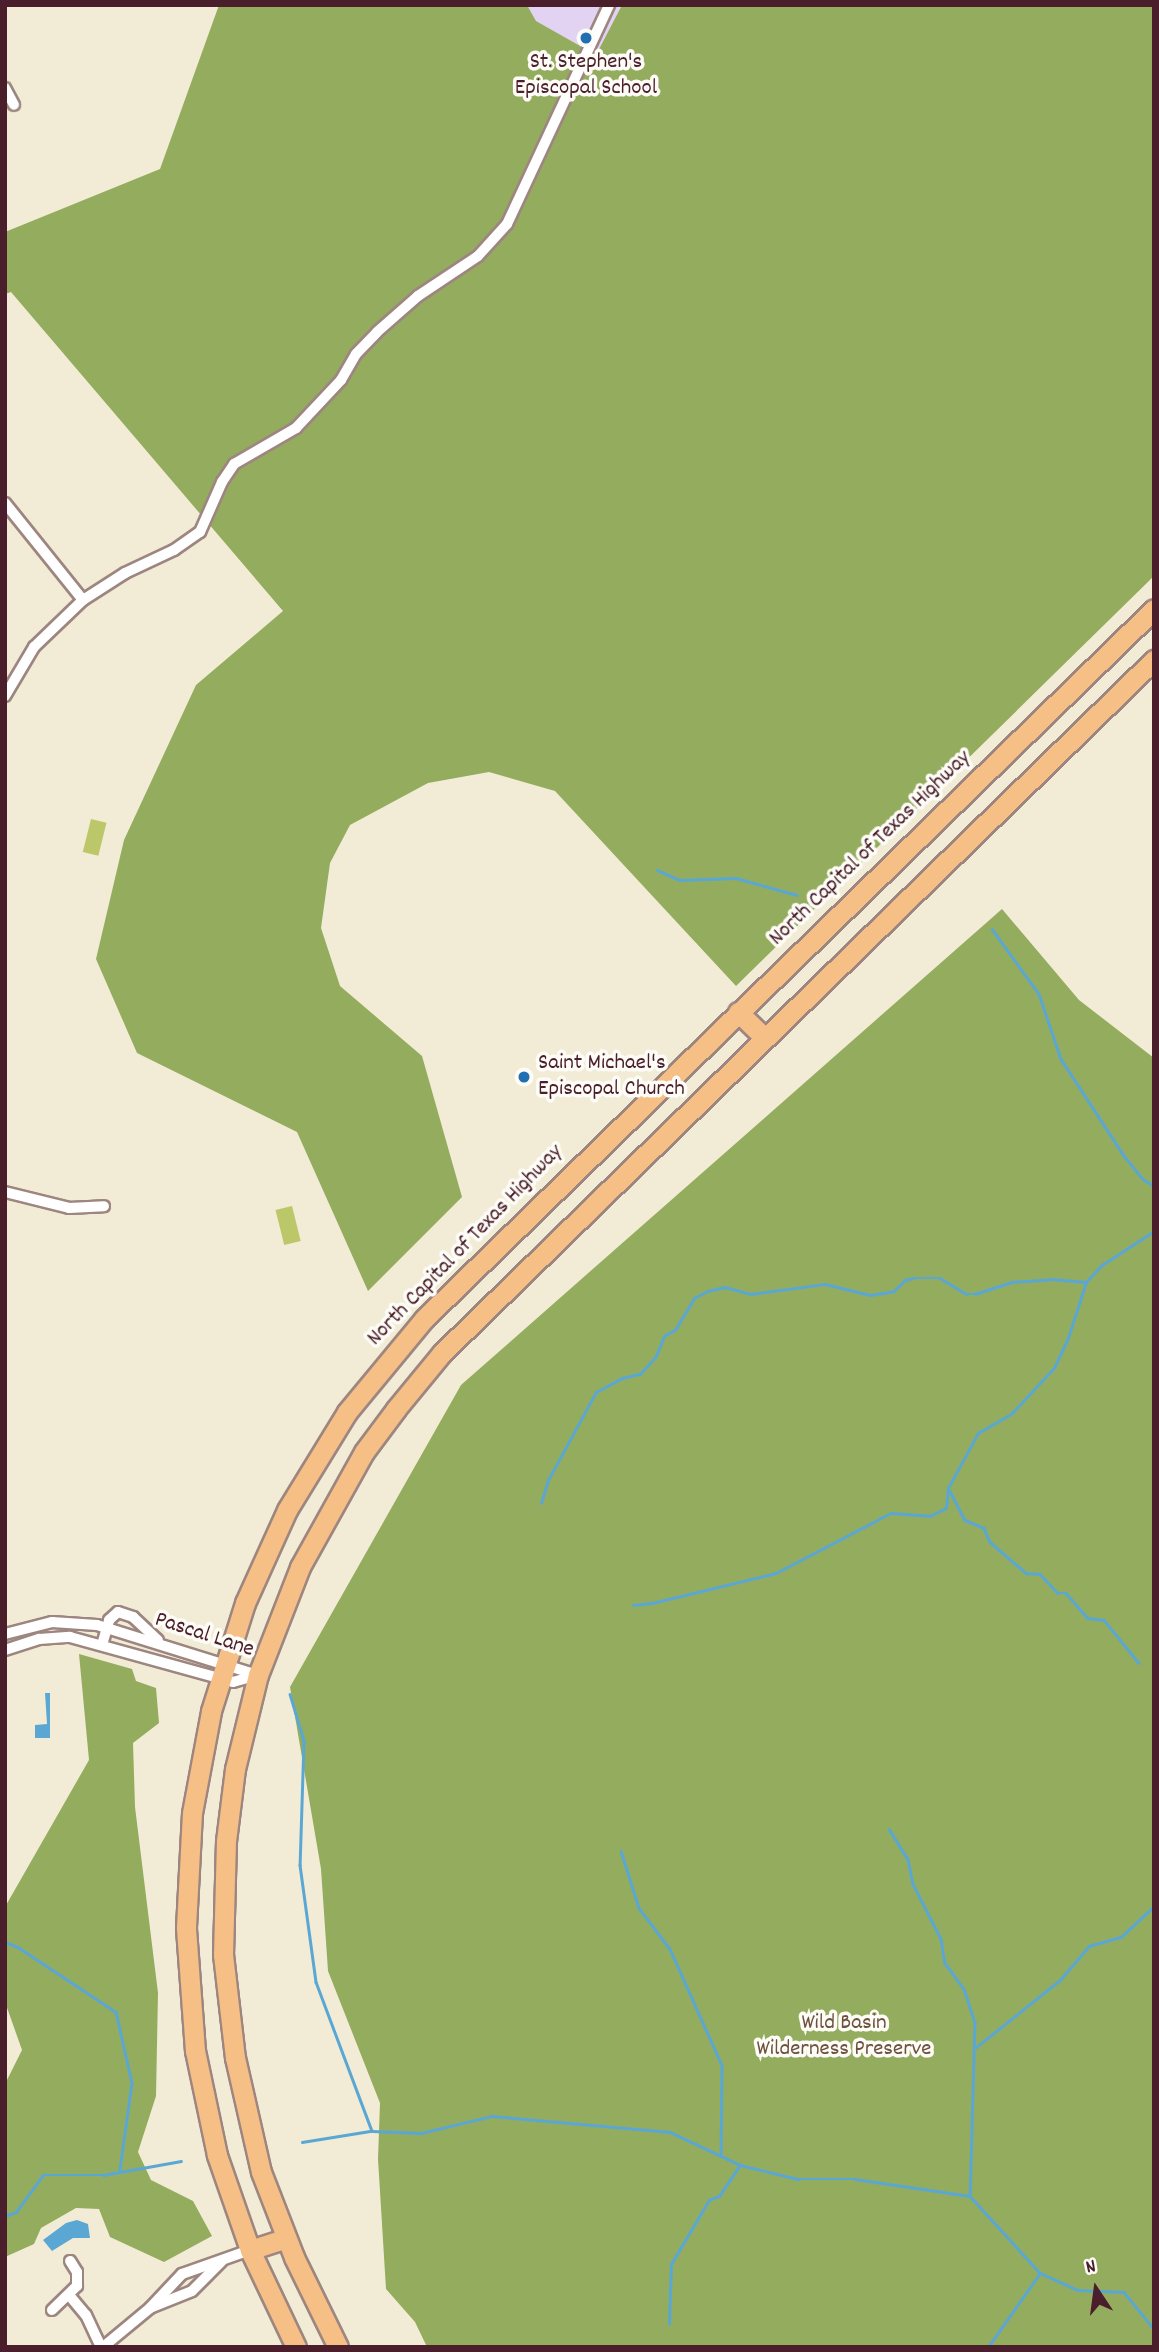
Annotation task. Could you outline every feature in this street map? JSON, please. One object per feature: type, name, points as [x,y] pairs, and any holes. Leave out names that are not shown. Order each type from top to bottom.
[{"type":"highway","name":"North Capital of Texas Highway","points":[[296,2347],[250,2250],[217,2155],[201,2087],[187,1958],[186,1896],[192,1813],[204,1743],[222,1670],[253,1584],[287,1510],[326,1443],[370,1381],[424,1319],[1154,609]]},
{"type":"highway","points":[[338,2347],[286,2238],[261,2172],[235,2058],[223,1955],[229,1813],[240,1747],[258,1675],[288,1594],[328,1512],[365,1452],[419,1380],[484,1311],[1154,660]]},
{"type":"highway","points":[[738,1012],[765,1038]]},
{"type":"highway","points":[[250,2250],[286,2238]]},
{"type":"street","points":[[5,696],[34,647],[83,600],[125,573],[174,550],[200,532],[222,482],[234,464],[296,428],[341,380],[356,354],[377,332],[418,296],[478,256],[507,225],[609,5]]},
{"type":"street","points":[[5,88],[14,105]]},
{"type":"street","points":[[5,503],[83,600]]},
{"type":"street","points":[[5,1192],[69,1208],[104,1206]]},
{"type":"street","points":[[102,1645],[114,1614],[125,1613],[167,1645]]},
{"type":"street","points":[[74,1638],[76,1622]]},
{"type":"street","name":"Pascal Lane","points":[[5,1634],[37,1624],[76,1622],[107,1627],[167,1645],[222,1670],[237,1682],[258,1675]]},
{"type":"street","name":"Pascal Lane","points":[[5,1650],[39,1639],[74,1638],[222,1670],[258,1675]]},
{"type":"street","points":[[69,2295],[86,2315],[102,2347],[150,2308],[182,2274],[250,2250]]},
{"type":"street","points":[[150,2308],[192,2291],[225,2260]]},
{"type":"street","points":[[52,2310],[77,2286],[76,2269],[70,2261]]},
{"type":"street","points":[[182,2274],[192,2291]]},
{"type":"shaded area","name":"St. Stephen's Episcopal School","points":[[527,5],[622,5],[596,56],[536,21]]},
{"type":"green space","points":[[219,5],[527,5],[536,21],[596,55],[622,5],[1154,5],[1154,576],[736,986],[555,791],[489,772],[428,783],[350,825],[330,863],[321,928],[340,986],[422,1056],[462,1197],[368,1291],[297,1132],[137,1053],[96,959],[124,840],[196,685],[283,611],[11,292],[5,294],[5,232],[160,169]]},
{"type":"green space","points":[[91,819],[107,823],[98,856],[83,852]]},
{"type":"green space","name":"Wild Basin Wilderness Preserve","points":[[1002,909],[1079,1000],[1154,1058],[1154,2347],[427,2347],[415,2322],[386,2289],[378,2159],[380,2103],[328,1971],[321,1869],[290,1687],[461,1385]]},
{"type":"green space","points":[[292,1206],[301,1241],[284,1245],[276,1210]]},
{"type":"green space","points":[[79,1654],[132,1669],[136,1681],[156,1688],[159,1723],[133,1743],[135,1807],[158,1993],[156,2096],[138,2152],[151,2180],[193,2201],[212,2236],[164,2262],[110,2237],[99,2209],[76,2208],[41,2228],[34,2244],[5,2257],[5,2084],[22,2050],[5,2002],[5,1907],[89,1760]]},
{"type":"water","points":[[45,1693],[50,1693],[50,1738],[35,1738],[35,1725],[47,1724]]},
{"type":"water","points":[[77,2220],[88,2224],[90,2238],[73,2238],[52,2251],[43,2240],[66,2223]]},
{"type":"waterway","points":[[657,870],[679,880],[736,878],[797,895]]},
{"type":"waterway","points":[[992,929],[1039,994],[1061,1059],[1125,1157],[1143,1179],[1154,1186]]},
{"type":"waterway","points":[[633,1605],[652,1603],[776,1573],[891,1513],[930,1516],[946,1508],[948,1488],[978,1433],[1012,1413],[1054,1368],[1068,1338],[1086,1282],[1102,1265],[1154,1231]]},
{"type":"waterway","points":[[541,1503],[548,1480],[596,1392],[622,1378],[640,1374],[656,1356],[664,1336],[675,1330],[694,1298],[708,1291],[725,1287],[751,1294],[825,1284],[870,1295],[894,1291],[905,1280],[940,1278],[967,1294],[975,1294],[1012,1282],[1051,1279],[1086,1282]]},
{"type":"waterway","points":[[950,1491],[965,1520],[984,1528],[990,1542],[1026,1573],[1040,1574],[1058,1593],[1066,1593],[1088,1618],[1104,1620],[1139,1663]]},
{"type":"waterway","points":[[290,1694],[304,1741],[300,1865],[316,1982],[372,2131],[421,2133],[492,2116],[670,2132],[740,2165],[798,2179],[855,2179],[970,2196]]},
{"type":"waterway","points":[[889,1829],[908,1859],[913,1884],[941,1939],[945,1963],[964,1989],[975,2022],[970,2196],[1040,2273],[1078,2290],[1124,2292],[1154,2329]]},
{"type":"waterway","points":[[621,1851],[639,1908],[670,1949],[722,2065],[721,2155]]},
{"type":"waterway","points":[[975,2048],[1060,1980],[1089,1946],[1121,1937],[1154,1906]]},
{"type":"waterway","points":[[5,1942],[18,1947],[116,2012],[132,2083],[120,2170]]},
{"type":"waterway","points":[[302,2142],[371,2131]]},
{"type":"waterway","points":[[5,2216],[16,2212],[43,2175],[103,2175],[181,2161]]},
{"type":"waterway","points":[[669,2324],[671,2264],[709,2200],[719,2196],[740,2165]]},
{"type":"waterway","points":[[988,2347],[1040,2273]]},
{"type":"place","name":"St. Stephen's Episcopal School","points":[[586,38]]},
{"type":"place","name":"Saint Michael's Episcopal Church","points":[[524,1077]]}]
